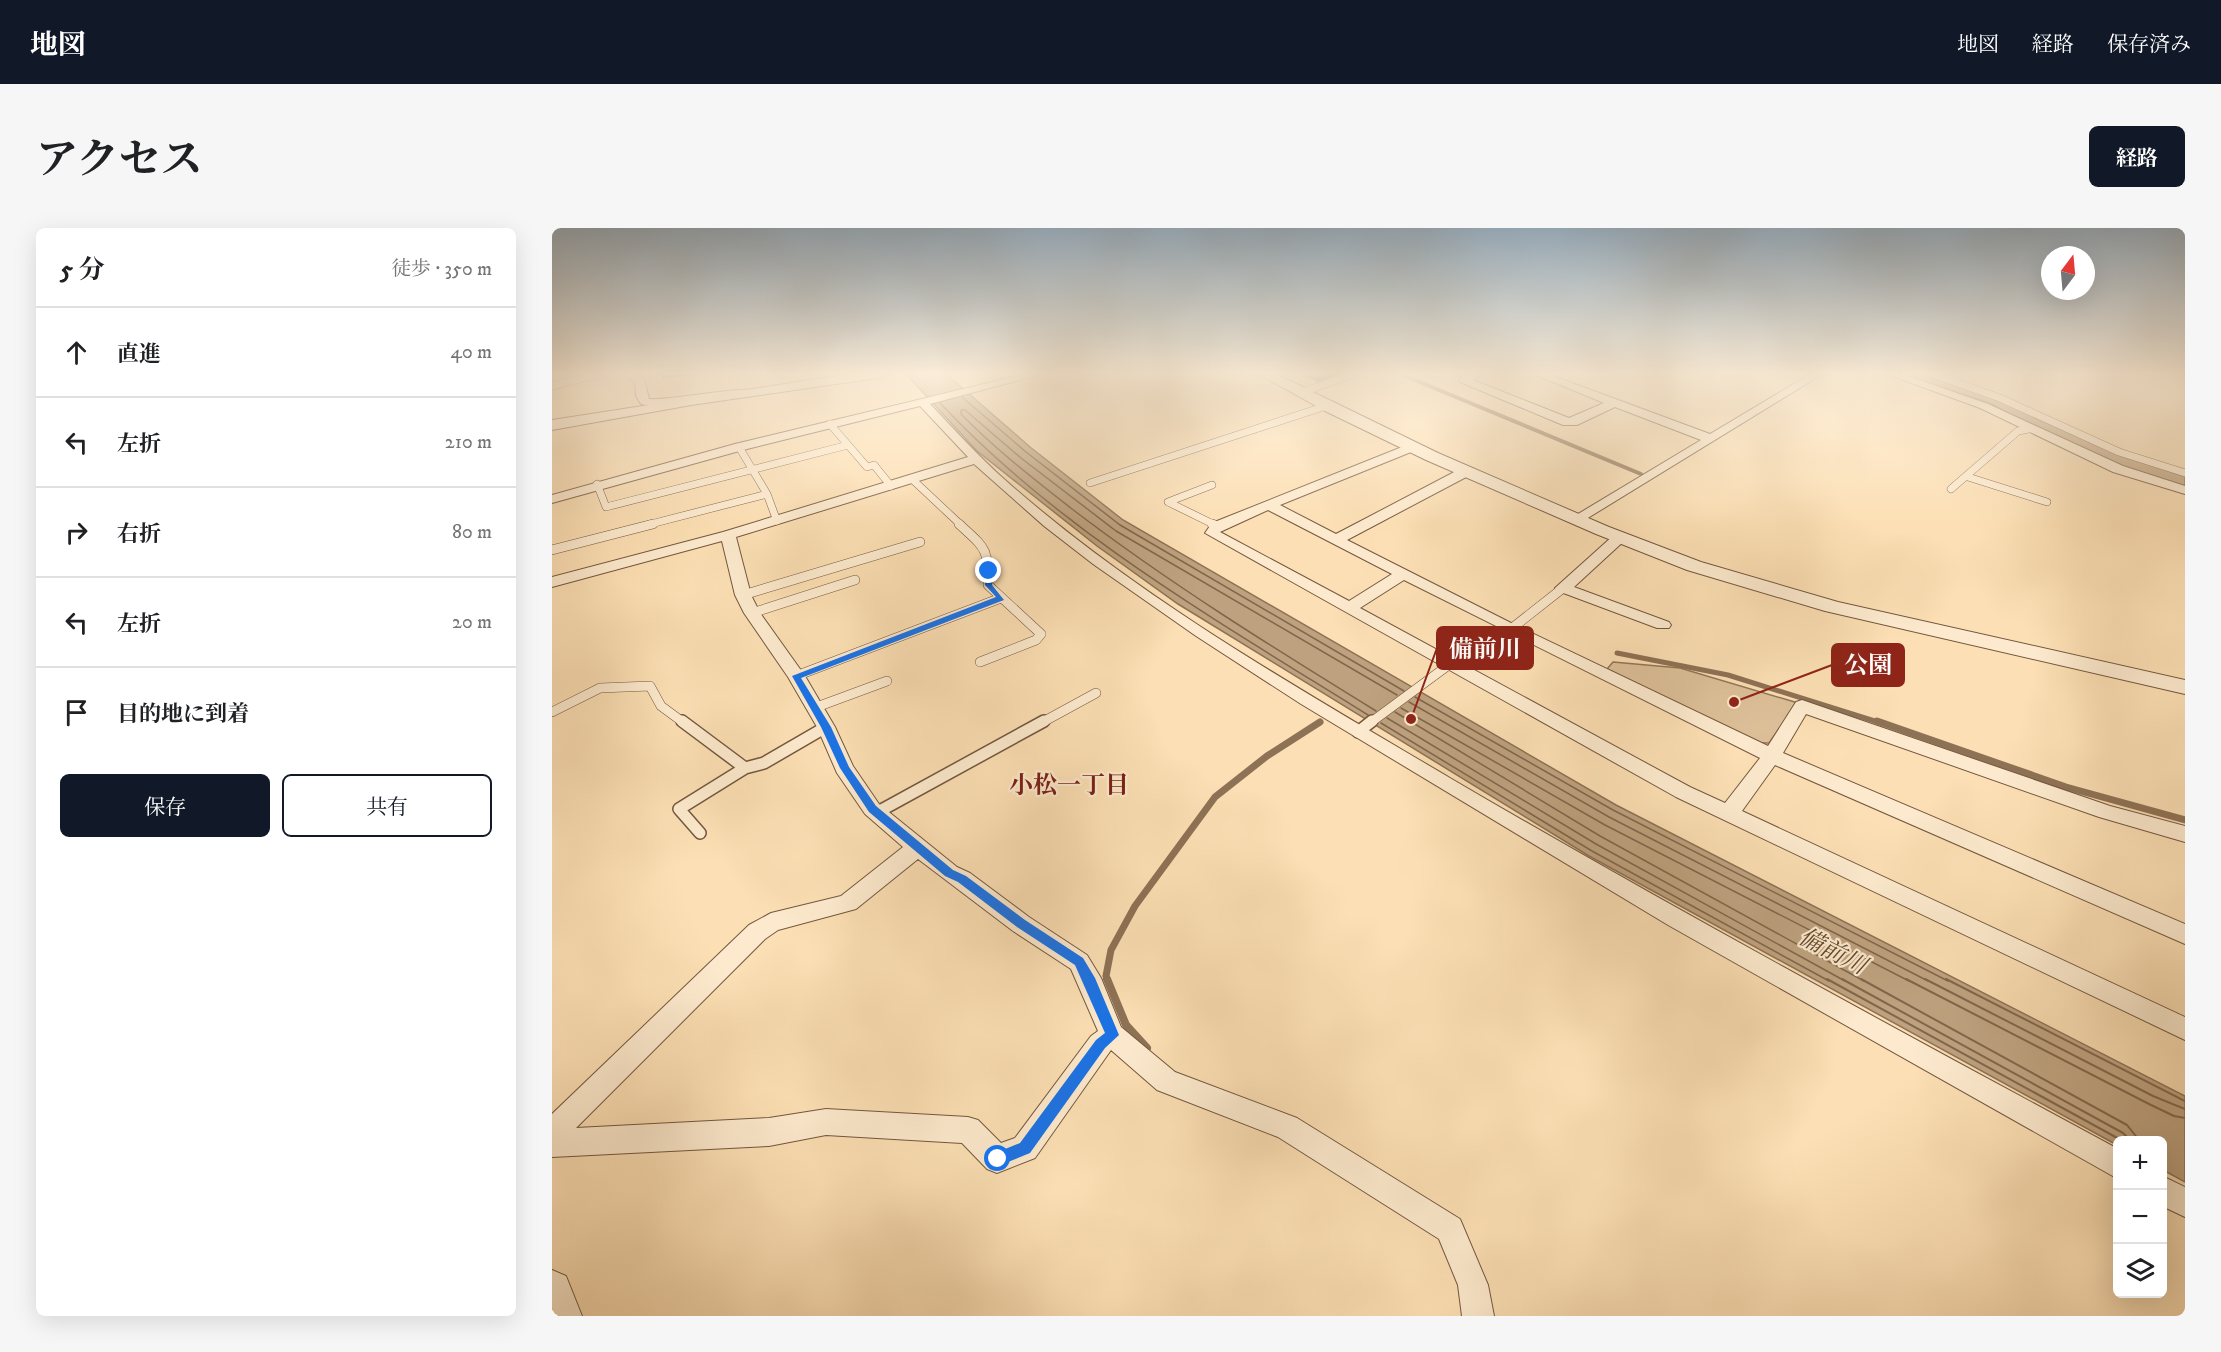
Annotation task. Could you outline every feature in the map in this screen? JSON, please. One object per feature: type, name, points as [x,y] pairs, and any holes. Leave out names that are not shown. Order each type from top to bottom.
[{"type":"street","points":[[552,499],[597,484],[830,424]]},
{"type":"street","points":[[945,424],[976,459],[1049,521],[1149,597],[1664,913],[2113,1162]]},
{"type":"street","points":[[1363,424],[1465,472],[1619,538],[1717,574],[1811,602],[2185,687]]},
{"type":"street","points":[[1671,424],[1711,439]]},
{"type":"street","points":[[1578,520],[1735,424]]},
{"type":"street","points":[[2019,424],[2118,469],[2185,490]]},
{"type":"street","points":[[1412,447],[1217,526],[1212,533],[1728,814],[2185,1029]]},
{"type":"street","points":[[552,582],[777,521],[976,459]]},
{"type":"street","points":[[1336,540],[1465,472]]},
{"type":"street","points":[[1268,505],[1511,629],[1772,756],[2185,934]]},
{"type":"street","points":[[728,535],[747,604],[796,676],[820,717],[844,768],[876,813],[949,873],[962,879],[1021,924],[1079,962],[1112,1035],[1166,1081],[1287,1127],[1450,1229],[1473,1285],[1478,1316]]},
{"type":"street","points":[[1619,538],[1563,588],[1663,625]]},
{"type":"street","points":[[1349,608],[1403,574]]},
{"type":"street","points":[[1728,814],[1772,756],[1802,706],[2106,812],[2185,834]]},
{"type":"street","points":[[552,1133],[757,932],[771,922],[848,903],[918,847]]},
{"type":"street","points":[[552,1143],[769,1132],[826,1122],[968,1130],[998,1159],[1025,1148],[1100,1044],[1112,1035]]},
{"type":"street","points":[[2167,1192],[2185,1203]]},
{"type":"street","points":[[552,1290],[562,1316]]},
{"type":"lane","points":[[830,424],[867,467],[874,465],[891,486]]},
{"type":"lane","points":[[1090,483],[1272,424]]},
{"type":"lane","points":[[2057,424],[2119,452],[2185,473]]},
{"type":"lane","points":[[1951,489],[1968,477],[2018,431],[2029,429]]},
{"type":"lane","points":[[597,484],[606,507],[848,445]]},
{"type":"lane","points":[[739,447],[766,494],[777,521]]},
{"type":"lane","points":[[1968,477],[2046,502]]},
{"type":"lane","points":[[913,480],[985,548],[989,571],[987,580],[1001,598],[1041,634],[1036,640],[980,662]]},
{"type":"lane","points":[[1212,484],[1168,502],[1217,526]]},
{"type":"lane","points":[[552,550],[766,494]]},
{"type":"lane","points":[[747,604],[920,542]]},
{"type":"lane","points":[[747,604],[855,580]]},
{"type":"lane","points":[[1511,629],[1563,588]]},
{"type":"lane","points":[[796,676],[1001,598]]},
{"type":"lane","points":[[1361,729],[1450,664]]},
{"type":"lane","points":[[700,833],[679,809],[745,768],[764,763],[820,717],[887,681]]},
{"type":"lane","points":[[552,712],[600,688],[650,686],[661,706],[745,768]]},
{"type":"lane","points":[[876,813],[1096,693]]},
{"type":"shaded area","points":[[1613,662],[1680,668],[1798,703],[1769,743],[1759,743],[1607,669]]},
{"type":"water","points":[[952,424],[1003,424],[1123,520],[1616,805],[2185,1096],[2185,1182],[2167,1172],[2167,1136],[2113,1136],[2113,1143],[1589,856],[1178,604],[1097,546],[977,451]]},
{"type":"water","points":[[2027,424],[2056,424],[2185,475],[2185,487],[2134,472]]},
{"type":"waterway","points":[[1520,424],[1641,474]]},
{"type":"waterway","points":[[1617,653],[1728,675],[1881,723]]},
{"type":"waterway","points":[[1877,721],[2066,787],[2185,820]]},
{"type":"waterway","points":[[1108,981],[1106,976],[1111,950],[1135,906],[1215,797],[1267,756],[1320,722]]},
{"type":"waterway","points":[[1107,979],[1126,1025],[1147,1048]]},
{"type":"place","name":"公園","points":[[1734,702]]},
{"type":"place","name":"備前川","points":[[1411,719]]},
{"type":"district","name":"小松一丁目","points":[[1069,785]]},
{"type":"route","points":[[989,571],[988,585],[1001,598],[796,676],[826,727],[844,768],[872,809],[949,873],[962,879],[1021,924],[1079,962],[1089,978],[1112,1035],[1100,1044],[1025,1148],[998,1159]]}]
